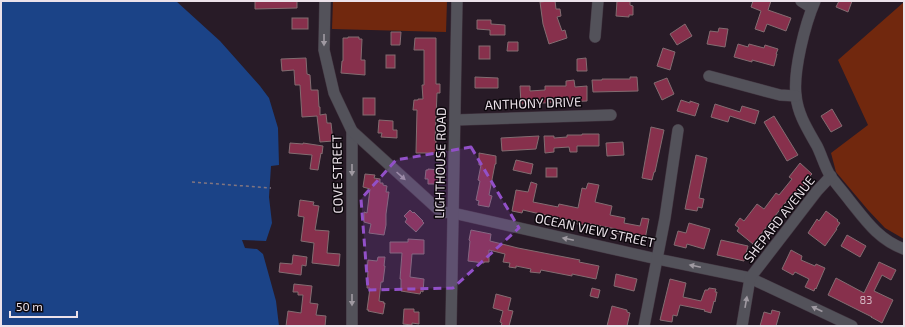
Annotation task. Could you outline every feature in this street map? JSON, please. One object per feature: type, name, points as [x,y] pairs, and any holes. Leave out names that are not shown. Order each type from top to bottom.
[{"type":"street","name":"COVE STREET","points":[[325,1],[324,50],[334,93],[352,131],[352,326]]},
{"type":"street","name":"LIGHTHOUSE ROAD","points":[[451,326],[457,1]]},
{"type":"street","points":[[595,37],[598,1]]},
{"type":"street","points":[[801,1],[814,4],[801,47],[796,74],[796,96],[800,114],[831,176],[872,229],[886,240],[904,249]]},
{"type":"street","points":[[709,76],[780,95],[796,96]]},
{"type":"street","name":"ANTHONY DRIVE","points":[[455,120],[611,115]]},
{"type":"street","points":[[644,326],[666,218],[678,130]]},
{"type":"street","name":"OCEAN VIEW STREET","points":[[352,131],[441,212],[453,213],[750,278],[848,325]]},
{"type":"street","name":"SHEPARD AVENUE","points":[[742,326],[750,278],[817,191],[831,176]]},
{"type":"path","points":[[192,182],[271,188]]},
{"type":"highlighted area","points":[[471,147],[519,228],[453,288],[368,290],[361,199],[396,160]]},
{"type":"shaded area","points":[[333,1],[447,1],[446,32],[332,29]]},
{"type":"shaded area","points":[[904,2],[904,239],[885,228],[868,210],[836,172],[831,153],[868,125],[838,60]]},
{"type":"water","points":[[1,1],[176,1],[220,41],[260,86],[269,98],[278,128],[279,165],[271,166],[269,197],[272,223],[266,241],[242,240],[245,248],[257,249],[263,254],[276,301],[279,326],[1,326]]},
{"type":"building","points":[[255,1],[297,1],[297,8],[255,9]]},
{"type":"building","points":[[555,1],[556,9],[560,9],[561,16],[557,17],[562,31],[565,30],[567,38],[549,44],[543,24],[540,2]]},
{"type":"building","points":[[617,1],[630,1],[630,5],[633,6],[633,15],[629,15],[629,17],[616,16]]},
{"type":"building","points":[[753,1],[771,1],[768,10],[791,18],[786,31],[767,24],[764,32],[755,29],[761,11],[751,7]]},
{"type":"building","points":[[839,1],[852,1],[848,12],[836,7]]},
{"type":"building","points":[[292,18],[308,18],[308,29],[292,29]]},
{"type":"building","points":[[477,20],[491,20],[491,24],[505,25],[505,35],[490,35],[490,30],[477,29]]},
{"type":"building","points":[[685,24],[692,36],[677,45],[670,34]]},
{"type":"building","points":[[719,28],[728,29],[725,47],[707,44],[710,31],[718,32]]},
{"type":"building","points":[[391,32],[401,32],[400,45],[391,45]]},
{"type":"building","points":[[359,37],[359,39],[362,39],[361,60],[365,60],[365,75],[341,73],[343,61],[343,38]]},
{"type":"building","points":[[415,38],[436,38],[436,84],[440,84],[440,93],[437,93],[436,153],[416,153],[417,110],[413,110],[414,100],[423,99],[422,85],[424,85],[424,50],[414,50]]},
{"type":"building","points":[[508,42],[518,42],[518,51],[507,51]]},
{"type":"building","points":[[738,44],[748,47],[749,44],[764,48],[765,45],[778,49],[774,66],[734,57]]},
{"type":"building","points":[[479,46],[490,46],[490,59],[479,59]]},
{"type":"building","points":[[663,48],[675,52],[670,70],[657,66]]},
{"type":"building","points":[[386,55],[395,55],[395,68],[386,68]]},
{"type":"building","points":[[306,58],[307,74],[310,75],[311,90],[318,90],[320,115],[326,114],[327,123],[331,123],[333,141],[320,142],[317,116],[302,117],[300,85],[295,85],[294,70],[282,71],[281,59]]},
{"type":"building","points":[[586,58],[587,71],[577,71],[577,59]]},
{"type":"building","points":[[475,77],[498,78],[498,88],[475,88]]},
{"type":"building","points":[[630,77],[637,77],[638,91],[593,92],[592,80],[630,79]]},
{"type":"building","points":[[667,78],[674,94],[662,100],[654,83]]},
{"type":"building","points":[[574,80],[575,87],[587,86],[587,101],[521,104],[520,86],[530,86],[530,91],[545,90],[545,86],[566,86],[566,81]]},
{"type":"building","points":[[363,98],[375,98],[375,115],[363,115]]},
{"type":"building","points":[[681,100],[699,104],[695,116],[677,111]]},
{"type":"building","points":[[715,104],[740,112],[742,106],[759,111],[755,124],[730,116],[728,122],[711,117]]},
{"type":"building","points":[[832,109],[842,126],[831,132],[821,116]]},
{"type":"building","points":[[774,116],[798,155],[787,161],[764,122]]},
{"type":"building","points":[[379,120],[393,121],[393,130],[397,130],[397,138],[381,137],[382,133],[378,133]]},
{"type":"building","points":[[651,127],[664,130],[652,180],[642,178]]},
{"type":"building","points":[[582,134],[599,134],[599,146],[577,146],[577,152],[570,152],[569,147],[554,148],[554,152],[545,153],[544,136],[554,136],[554,138]]},
{"type":"building","points":[[539,136],[536,149],[502,151],[501,138]]},
{"type":"building","points":[[623,142],[624,155],[607,156],[606,143]]},
{"type":"building","points":[[290,143],[323,146],[318,170],[310,169],[312,155],[289,153]]},
{"type":"building","points":[[479,153],[496,156],[496,164],[489,195],[492,196],[489,207],[478,205],[479,201],[476,200],[480,181],[478,180],[481,165],[479,165]]},
{"type":"building","points":[[696,155],[707,158],[699,198],[704,199],[702,208],[698,207],[697,211],[685,209]]},
{"type":"building","points":[[516,160],[533,164],[531,174],[513,170]]},
{"type":"building","points":[[800,163],[812,174],[809,177],[810,178],[797,193],[793,193],[753,244],[737,231],[739,228],[735,225],[740,218],[744,221],[757,204],[764,209],[776,193],[779,195],[792,179],[789,177]]},
{"type":"building","points":[[546,168],[557,168],[557,177],[546,177]]},
{"type":"building","points":[[426,170],[439,170],[438,184],[428,184],[428,179],[425,179]]},
{"type":"building","points":[[365,174],[375,175],[374,178],[380,179],[380,183],[387,186],[386,192],[389,192],[384,235],[369,233],[371,224],[364,222],[364,212],[367,213],[370,189],[363,187]]},
{"type":"building","points":[[531,182],[537,184],[533,202],[558,207],[559,204],[578,208],[582,188],[586,189],[588,183],[599,185],[595,202],[612,206],[610,215],[625,218],[624,223],[640,226],[642,218],[649,219],[645,239],[615,233],[616,229],[585,223],[585,225],[577,224],[578,221],[523,210],[522,213],[512,211],[516,190],[528,192]]},
{"type":"building","points":[[300,200],[314,202],[313,205],[319,206],[315,230],[329,231],[327,253],[340,254],[339,266],[312,263],[314,243],[301,241],[304,217],[298,216]]},
{"type":"building","points":[[410,210],[413,213],[414,212],[424,223],[416,232],[405,222],[407,219],[404,216]]},
{"type":"building","points":[[826,211],[840,223],[825,246],[808,233],[817,219],[819,221]]},
{"type":"building","points":[[689,223],[710,229],[704,249],[687,244],[686,248],[674,245],[678,231],[686,233]]},
{"type":"building","points":[[471,230],[491,234],[490,241],[580,260],[579,262],[599,266],[596,279],[541,270],[540,273],[530,272],[531,269],[516,266],[516,268],[509,267],[510,263],[503,262],[505,254],[489,250],[489,262],[484,263],[468,261]]},
{"type":"building","points":[[847,235],[866,246],[860,257],[841,246]]},
{"type":"building","points":[[408,239],[424,240],[424,254],[412,254],[410,277],[424,279],[423,292],[421,291],[420,294],[401,291],[400,279],[402,253],[390,253],[390,242],[408,242]]},
{"type":"building","points":[[721,240],[748,246],[744,261],[717,255]]},
{"type":"building","points":[[791,250],[802,256],[801,260],[815,266],[816,264],[825,268],[814,291],[805,287],[809,279],[795,272],[793,275],[782,269]]},
{"type":"building","points":[[293,255],[307,257],[306,266],[302,265],[301,275],[279,272],[280,263],[292,264]]},
{"type":"building","points":[[378,257],[385,257],[383,282],[381,282],[379,301],[385,303],[383,314],[367,310],[370,288],[367,288],[368,260],[377,261]]},
{"type":"building","points":[[879,262],[896,270],[891,280],[882,275],[874,291],[893,300],[882,323],[828,295],[836,278],[864,293]]},
{"type":"building","points":[[616,274],[637,279],[634,291],[614,286]]},
{"type":"building","points":[[670,279],[686,283],[683,297],[701,301],[705,290],[708,290],[709,288],[716,289],[715,292],[717,292],[715,302],[714,301],[711,313],[704,311],[705,310],[680,305],[677,316],[673,315],[672,322],[660,320]]},
{"type":"building","points":[[294,284],[312,286],[310,303],[318,304],[316,315],[326,316],[325,326],[286,326],[288,311],[301,313],[303,295],[298,295],[298,292],[293,292]]},
{"type":"building","points":[[592,288],[600,290],[598,298],[590,296]]},
{"type":"building","points":[[496,294],[511,298],[508,310],[513,311],[509,326],[501,326],[502,323],[500,322],[503,311],[493,308]]},
{"type":"building","points":[[612,306],[627,310],[627,312],[630,313],[627,326],[607,326]]},
{"type":"building","points":[[404,309],[414,309],[414,312],[419,312],[419,324],[403,324]]},
{"type":"building","points":[[772,310],[780,312],[776,326],[760,326],[764,312],[771,314]]}]
